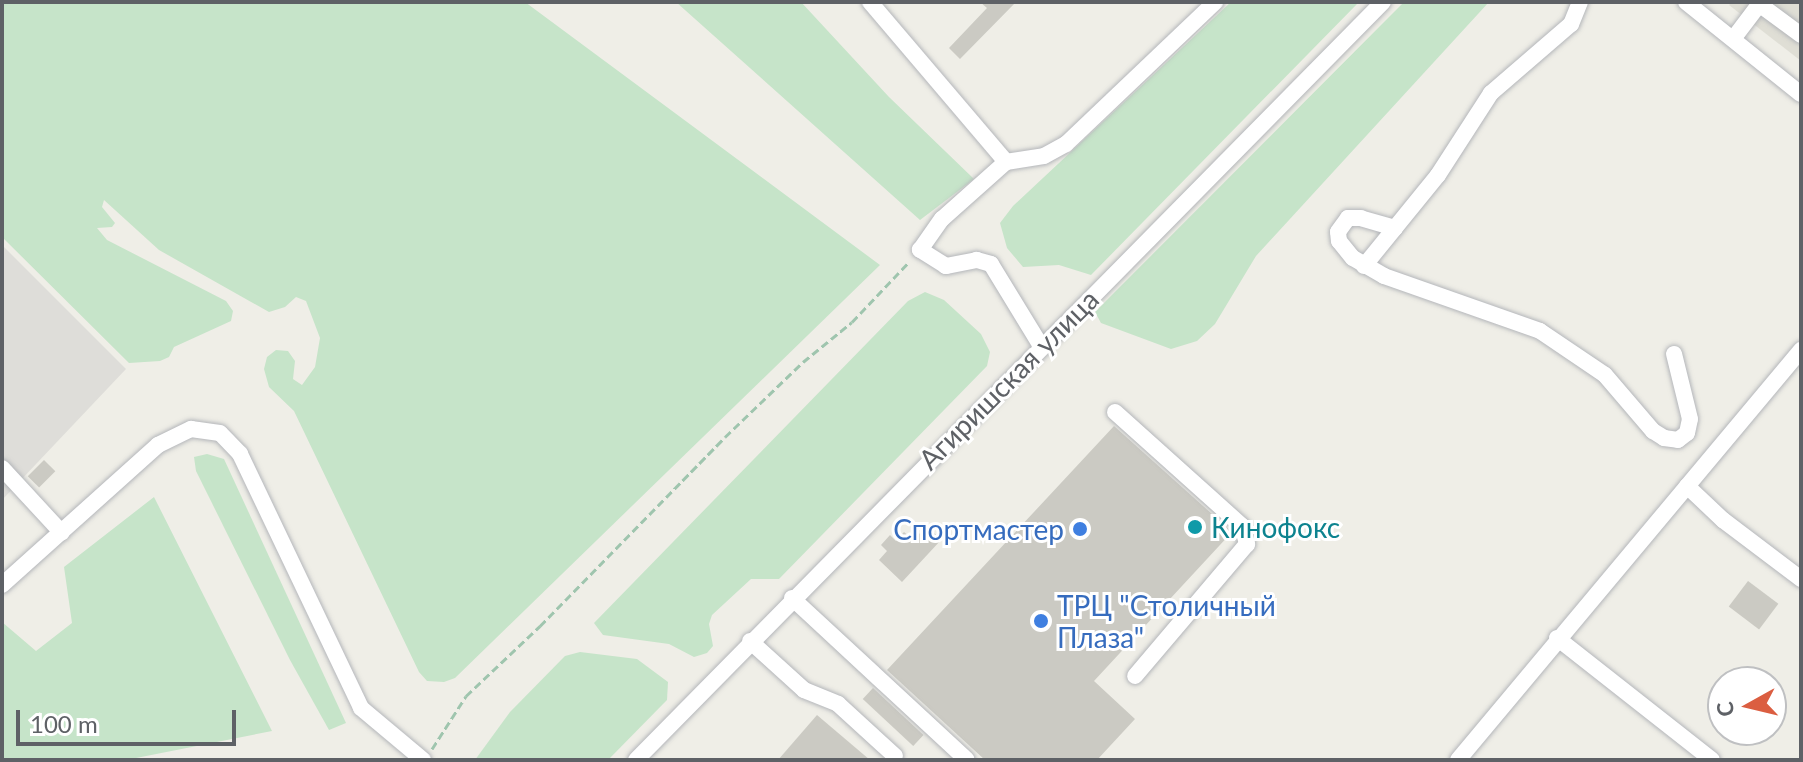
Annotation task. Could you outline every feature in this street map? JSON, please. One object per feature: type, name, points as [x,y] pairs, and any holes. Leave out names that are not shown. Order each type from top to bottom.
[{"type":"street","points":[[870,2],[1006,162]]},
{"type":"street","name":"Агиришская улица","points":[[636,760],[792,598],[1383,2]]},
{"type":"street","points":[[1364,266],[1438,175],[1491,93],[1571,24],[1580,2]]},
{"type":"street","points":[[1686,2],[1801,94]]},
{"type":"street","points":[[1041,346],[991,264],[984,260],[946,266],[920,250],[942,219],[1006,162],[1044,156],[1066,144],[1211,3]]},
{"type":"street","points":[[1733,39],[1760,3],[1801,35]]},
{"type":"street","points":[[1395,228],[1355,217],[1343,223],[1338,232],[1339,241],[1364,266],[1412,288],[1438,293],[1489,315],[1540,331],[1605,375],[1653,431],[1664,438],[1678,440],[1687,433],[1690,419],[1674,354]]},
{"type":"street","points":[[1458,760],[1801,350]]},
{"type":"street","points":[[1115,412],[1242,526],[1247,544],[1135,676]]},
{"type":"street","points":[[2,585],[175,434],[191,429],[220,433],[240,454],[361,708],[425,760]]},
{"type":"street","points":[[2,468],[62,533]]},
{"type":"street","points":[[1687,486],[1723,520],[1801,579]]},
{"type":"street","points":[[792,598],[967,760]]},
{"type":"street","points":[[1557,638],[1712,760]]},
{"type":"street","points":[[750,641],[804,690],[838,704],[895,756]]},
{"type":"path","points":[[425,760],[466,696],[540,626],[736,426],[852,322],[920,250]]},
{"type":"shaded area","points":[[1732,2],[1801,2],[1801,61],[1729,5]]},
{"type":"shaded area","points":[[2,245],[126,369],[2,500]]},
{"type":"green space","points":[[2,2],[525,2],[880,265],[455,678],[444,682],[427,681],[419,672],[294,411],[269,387],[264,369],[267,357],[276,350],[288,351],[295,361],[293,379],[302,385],[315,367],[320,338],[306,301],[296,297],[285,307],[269,312],[159,250],[104,200],[102,207],[115,223],[112,227],[97,228],[107,240],[226,301],[233,311],[231,321],[174,347],[169,357],[160,361],[129,363],[2,237]]},
{"type":"green space","points":[[676,2],[801,2],[889,97],[974,179],[920,220]]},
{"type":"green space","points":[[1231,2],[1359,2],[1091,275],[1059,265],[1023,267],[1007,248],[1000,223],[1013,206]]},
{"type":"green space","points":[[1404,2],[1489,2],[1256,256],[1215,324],[1197,341],[1171,349],[1101,323],[1095,312]]},
{"type":"green space","points":[[925,292],[944,300],[981,334],[990,352],[987,366],[779,579],[751,579],[712,615],[709,624],[713,646],[707,653],[694,657],[669,644],[603,635],[594,623],[908,301]]},
{"type":"green space","points":[[207,454],[224,459],[346,723],[329,730],[290,660],[196,471],[194,457]]},
{"type":"green space","points":[[154,497],[272,731],[126,760],[2,760],[2,622],[36,651],[72,623],[64,567]]},
{"type":"green space","points":[[580,652],[637,659],[668,682],[667,700],[608,760],[475,760],[510,712],[565,656]]},
{"type":"building","points":[[980,2],[1016,2],[960,59],[949,48],[987,8]]},
{"type":"building","name":"ТРЦ \"Столичный Плаза\"","points":[[1114,426],[1232,532],[1094,681],[1135,719],[1097,760],[985,760],[887,670]]},
{"type":"building","points":[[44,460],[55,471],[39,488],[28,476]]},
{"type":"building","points":[[927,526],[941,540],[902,582],[879,560],[887,551],[881,545],[890,535],[896,541],[904,532],[913,540]]},
{"type":"building","points":[[1748,581],[1778,604],[1759,629],[1729,607]]},
{"type":"building","points":[[873,688],[923,735],[913,746],[863,699]]},
{"type":"building","points":[[817,715],[870,760],[778,760]]},
{"type":"place","name":"Кинофокс","points":[[1195,527]]},
{"type":"place","name":"Спортмастер","points":[[1080,529]]},
{"type":"place","name":"ТРЦ \"Столичный Плаза\"","points":[[1041,621]]}]
